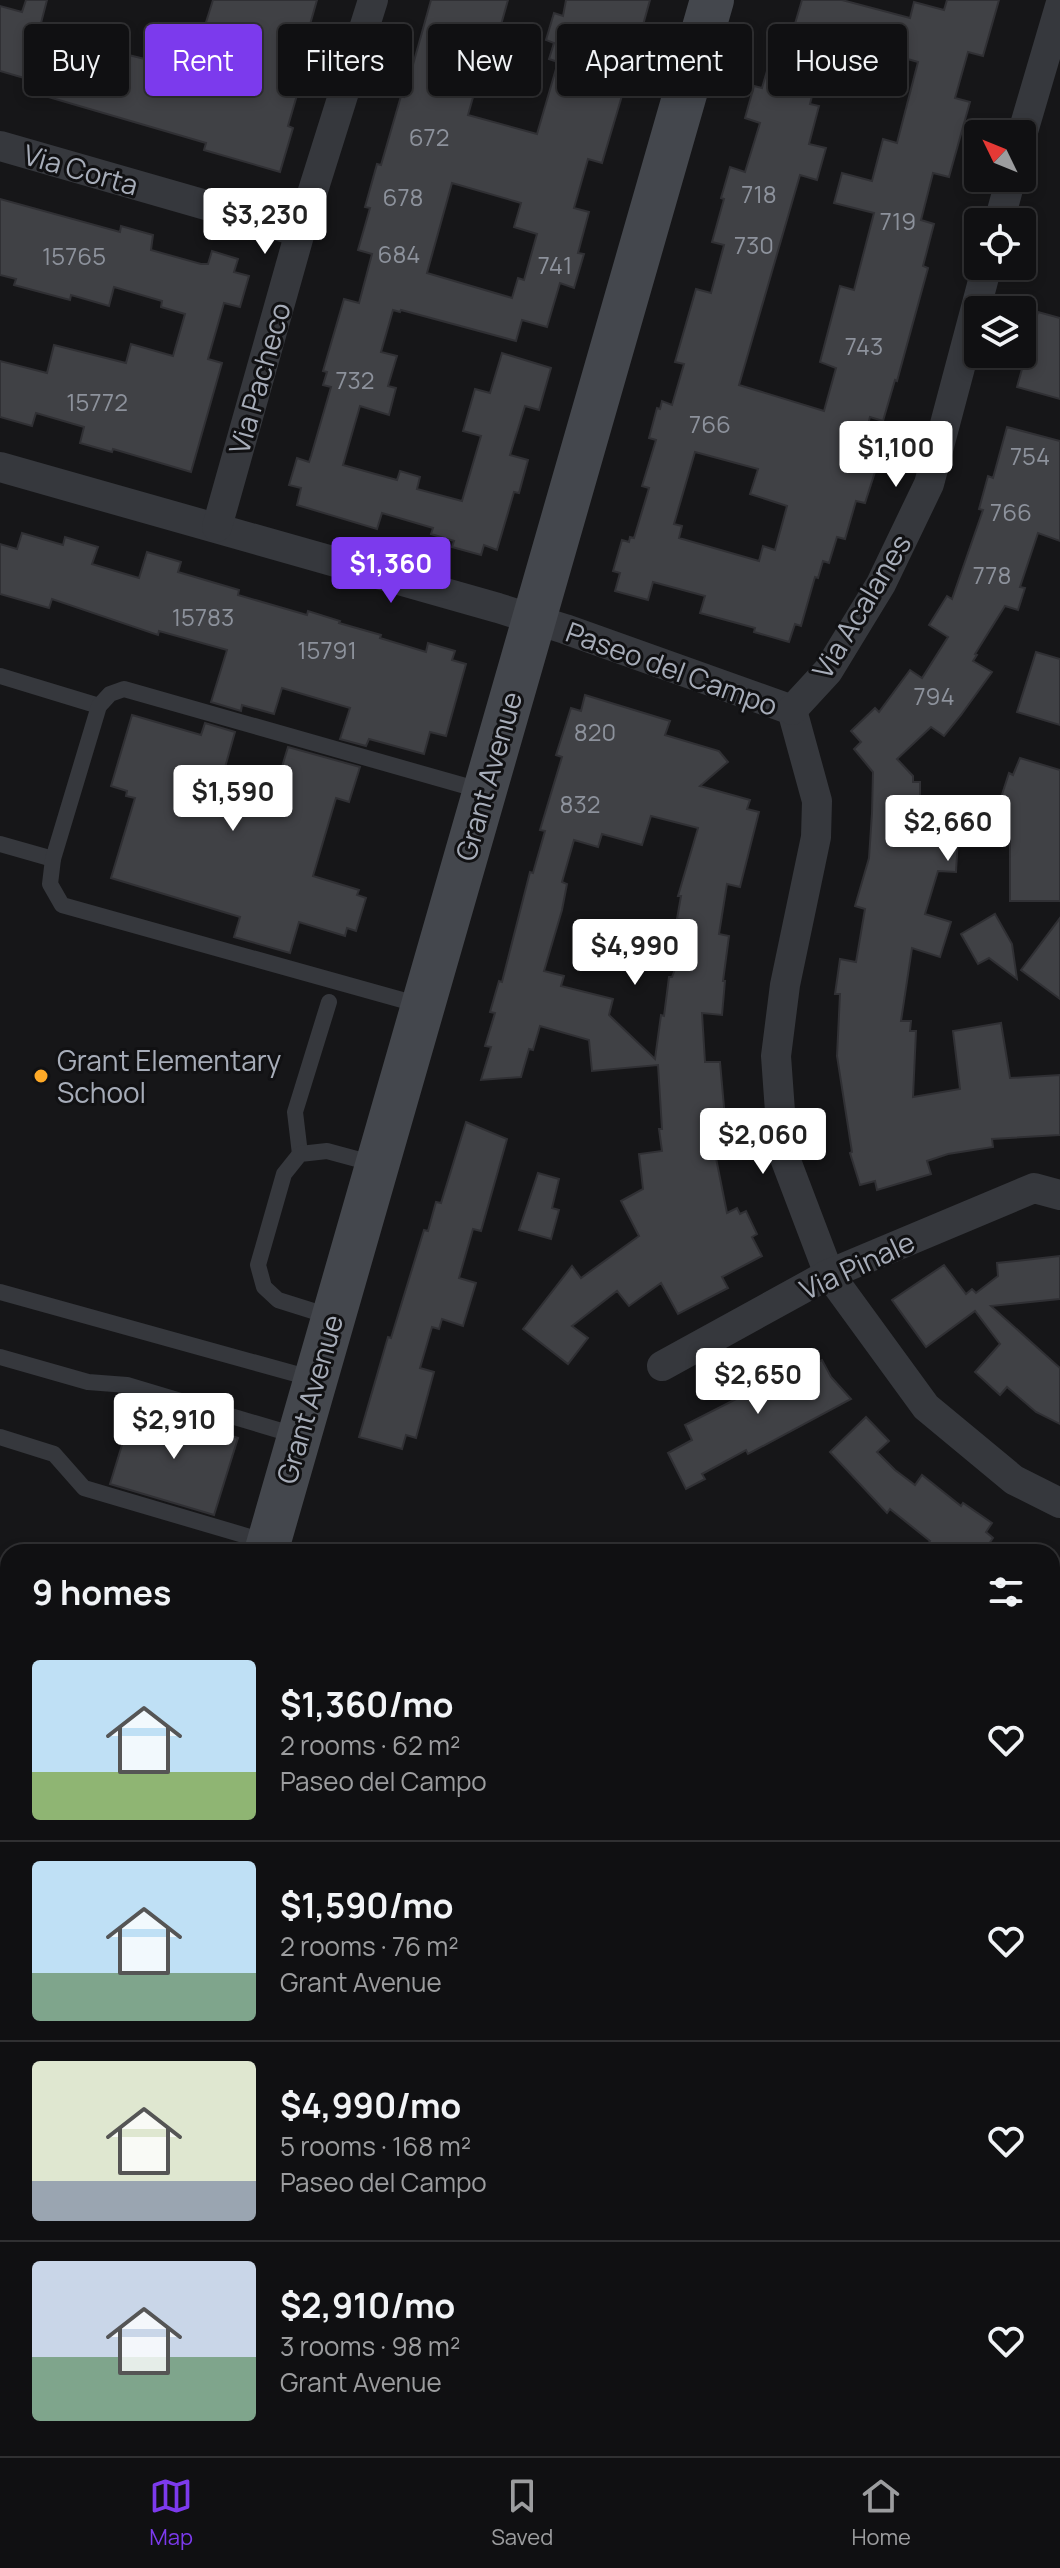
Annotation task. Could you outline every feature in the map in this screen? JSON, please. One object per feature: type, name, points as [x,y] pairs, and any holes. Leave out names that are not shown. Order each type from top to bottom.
[{"type":"main road","name":"Grant Avenue","points":[[268,1544],[712,0]]},
{"type":"street","name":"Via Pacheco","points":[[217,527],[300,232],[373,0]]},
{"type":"street","points":[[1026,120],[1060,6]]},
{"type":"street","name":"Via Corta","points":[[0,146],[300,232]]},
{"type":"street","name":"Via Acalanes","points":[[792,710],[828,671],[881,584],[929,484],[983,280]]},
{"type":"street","name":"Paseo del Campo","points":[[0,467],[534,619],[792,710],[817,801],[816,837],[785,985],[776,1056],[783,1153],[829,1274],[926,1407],[1014,1480],[1060,1503]]},
{"type":"street","name":"Via Pinale","points":[[662,1366],[829,1274],[1034,1188],[1060,1195]]},
{"type":"lane","points":[[0,676],[99,706]]},
{"type":"lane","points":[[421,1006],[62,905],[50,884],[53,859],[99,706],[110,694],[124,689],[484,792]]},
{"type":"lane","points":[[0,844],[53,859]]},
{"type":"lane","points":[[300,1154],[295,1112],[329,1002]]},
{"type":"lane","points":[[332,1317],[278,1300],[264,1287],[258,1265],[284,1174],[300,1154],[327,1151],[377,1165]]},
{"type":"lane","points":[[0,1292],[315,1379]]},
{"type":"lane","points":[[0,1357],[88,1382],[127,1385],[298,1436]]},
{"type":"lane","points":[[0,1437],[54,1454],[84,1488],[258,1544]]},
{"type":"building","points":[[26,0],[47,0],[41,24],[24,24],[24,78],[0,71],[0,6],[22,12]]},
{"type":"building","points":[[213,0],[317,0],[310,24],[278,24],[278,96],[297,96],[288,126],[293,128],[280,172],[204,150],[206,143],[45,96],[129,96],[129,55],[145,59],[145,96],[262,96],[262,24],[205,24]]},
{"type":"building","points":[[431,0],[508,0],[501,24],[428,24],[428,96],[473,96],[468,115],[537,134],[557,65],[557,96],[622,96],[602,163],[588,159],[574,208],[589,212],[578,253],[584,254],[574,288],[560,283],[547,327],[522,320],[516,341],[393,310],[381,352],[397,356],[388,386],[396,388],[389,415],[360,406],[343,465],[397,480],[400,471],[420,477],[417,489],[462,501],[481,436],[463,431],[475,389],[490,393],[502,353],[551,368],[539,410],[525,406],[510,455],[528,460],[519,493],[514,492],[497,550],[484,545],[481,555],[452,547],[454,541],[431,534],[433,528],[382,513],[377,529],[297,505],[301,488],[289,485],[297,458],[309,462],[311,456],[331,387],[323,385],[327,372],[323,371],[344,299],[359,303],[372,254],[358,250],[370,208],[365,207],[401,96],[412,96],[412,68]],"holes":[[[452,183],[521,203],[514,227],[537,234],[524,280],[518,278],[512,298],[427,273]]]},
{"type":"building","points":[[566,0],[650,0],[643,24],[557,24],[557,62],[549,59],[554,43],[546,40],[554,13],[563,16]]},
{"type":"building","points":[[802,0],[842,0],[910,18],[914,2],[944,10],[947,0],[999,0],[983,56],[968,52],[955,98],[970,102],[949,177],[933,173],[921,220],[934,224],[923,266],[928,268],[883,421],[870,417],[857,466],[875,472],[865,503],[856,501],[845,539],[837,537],[829,563],[823,561],[818,578],[815,577],[801,626],[795,624],[789,642],[754,632],[755,628],[700,613],[705,596],[653,582],[648,600],[615,591],[620,573],[613,571],[622,540],[629,542],[630,537],[634,538],[649,488],[642,486],[656,440],[649,438],[657,408],[660,409],[662,401],[672,405],[684,364],[675,362],[696,289],[711,293],[724,245],[712,242],[724,199],[721,198],[730,167],[745,172],[760,123],[745,118],[754,86],[762,88],[768,68],[768,96],[812,96],[810,104],[819,106],[809,144],[826,148],[817,180],[800,175],[739,385],[824,411],[836,368],[820,362],[840,286],[854,290],[874,213],[834,203],[842,173],[872,181],[883,139],[897,143],[918,62],[907,59],[907,24],[795,24]],"holes":[[[695,452],[758,469],[750,494],[787,506],[775,550],[763,546],[759,561],[679,538],[682,526],[674,524]]]},
{"type":"building","points":[[0,199],[120,232],[121,226],[153,235],[151,250],[201,264],[208,264],[212,251],[238,259],[234,272],[249,276],[240,307],[224,303],[208,359],[222,363],[191,472],[113,449],[112,452],[80,443],[84,427],[36,413],[32,426],[0,417],[0,361],[47,373],[54,345],[126,363],[131,344],[173,356],[185,314],[161,307],[162,301],[114,287],[109,306],[71,295],[70,300],[14,285],[16,279],[0,275]]},
{"type":"building","points":[[1038,312],[1060,318],[1060,399],[1017,387],[1022,368],[1036,368]]},
{"type":"building","points":[[1007,427],[1060,441],[1060,541],[1038,533],[1020,587],[1025,588],[1018,610],[1005,606],[975,654],[973,661],[992,672],[961,715],[944,736],[931,727],[897,759],[913,776],[913,782],[920,782],[920,803],[1004,808],[999,804],[1009,773],[1013,775],[1020,758],[1060,770],[1060,901],[1010,901],[1010,839],[958,836],[956,872],[938,871],[925,914],[951,922],[940,957],[912,948],[901,1021],[911,1021],[910,1031],[916,1031],[913,1097],[960,1089],[953,1031],[1001,1023],[1010,1078],[1060,1075],[1060,1135],[992,1139],[993,1147],[948,1154],[927,1161],[931,1174],[877,1190],[875,1181],[860,1185],[850,1153],[837,1056],[840,994],[835,994],[840,959],[856,962],[865,909],[855,906],[869,858],[872,813],[873,772],[854,749],[861,742],[851,731],[875,708],[879,712],[910,670],[922,678],[948,637],[929,625],[947,596],[952,599],[983,510],[979,509],[988,476],[993,478]]},
{"type":"building","points":[[22,533],[63,545],[65,537],[98,547],[92,564],[139,578],[147,552],[181,562],[178,572],[239,590],[238,595],[307,615],[308,611],[426,652],[428,643],[455,651],[452,660],[466,664],[446,736],[430,732],[424,754],[369,739],[366,746],[340,739],[350,708],[282,688],[274,714],[242,705],[241,711],[211,702],[227,650],[159,631],[158,635],[52,599],[49,608],[0,594],[0,544],[17,549]]},
{"type":"building","points":[[1036,652],[1060,659],[1060,725],[1017,712]]},
{"type":"building","points":[[585,695],[670,721],[665,735],[719,751],[728,762],[700,786],[750,800],[747,809],[759,812],[740,887],[727,884],[719,934],[729,936],[722,1015],[702,1013],[705,1062],[720,1062],[727,1141],[713,1143],[727,1213],[737,1208],[740,1214],[746,1211],[757,1234],[752,1237],[762,1256],[722,1277],[728,1288],[678,1314],[661,1283],[629,1306],[617,1291],[572,1326],[588,1338],[568,1364],[523,1329],[572,1266],[581,1278],[639,1236],[621,1201],[643,1189],[639,1154],[662,1151],[658,1065],[592,1071],[589,1040],[540,1026],[521,1077],[481,1080],[491,1047],[485,1046],[495,1013],[490,1012],[499,981],[502,982],[530,872],[533,873],[545,831],[540,830],[562,757],[556,755],[571,708],[581,711]],"holes":[[[651,816],[698,828],[678,896],[681,896],[677,919],[685,920],[679,959],[672,977],[669,977],[655,1059],[609,1015],[613,999],[561,986],[564,976],[544,971],[562,910],[567,884],[562,882],[574,840],[598,847],[602,834],[642,845]]]},
{"type":"building","points":[[132,715],[201,735],[205,723],[235,732],[222,778],[274,793],[288,747],[360,767],[349,802],[336,798],[313,876],[359,890],[357,895],[366,898],[356,931],[347,928],[345,936],[299,922],[290,953],[234,937],[240,917],[111,878],[135,798],[126,796],[127,791],[111,786]]},
{"type":"building","points":[[995,914],[1012,944],[1017,979],[989,958],[978,964],[961,934]]},
{"type":"building","points":[[1060,918],[1060,999],[1021,970]]},
{"type":"building","points":[[466,1122],[507,1139],[481,1231],[473,1229],[459,1278],[476,1283],[463,1326],[442,1319],[439,1329],[432,1327],[420,1368],[434,1372],[416,1438],[406,1435],[402,1449],[359,1437],[424,1230],[428,1231],[436,1202],[441,1203]]},
{"type":"building","points":[[538,1173],[559,1179],[552,1208],[559,1210],[551,1239],[519,1230]]},
{"type":"building","points":[[1060,1256],[1060,1299],[991,1306],[1060,1368],[1060,1424],[1036,1412],[1007,1387],[1000,1395],[975,1372],[1000,1344],[975,1311],[926,1347],[892,1300],[944,1265],[966,1294],[972,1289],[976,1293],[998,1276],[997,1263]]},
{"type":"building","points":[[808,1351],[814,1364],[822,1360],[831,1377],[851,1399],[748,1454],[746,1450],[702,1474],[705,1479],[686,1489],[668,1453],[692,1440],[685,1425],[744,1395],[739,1386]]},
{"type":"building","points":[[134,1406],[238,1438],[214,1515],[110,1484]]},
{"type":"building","points":[[866,1417],[889,1441],[877,1452],[895,1470],[915,1485],[922,1475],[961,1506],[963,1503],[992,1523],[986,1532],[993,1538],[989,1544],[928,1544],[930,1541],[890,1509],[887,1513],[830,1452]]},
{"type":"place","name":"Grant Elementary School","points":[[41,1076]]}]
